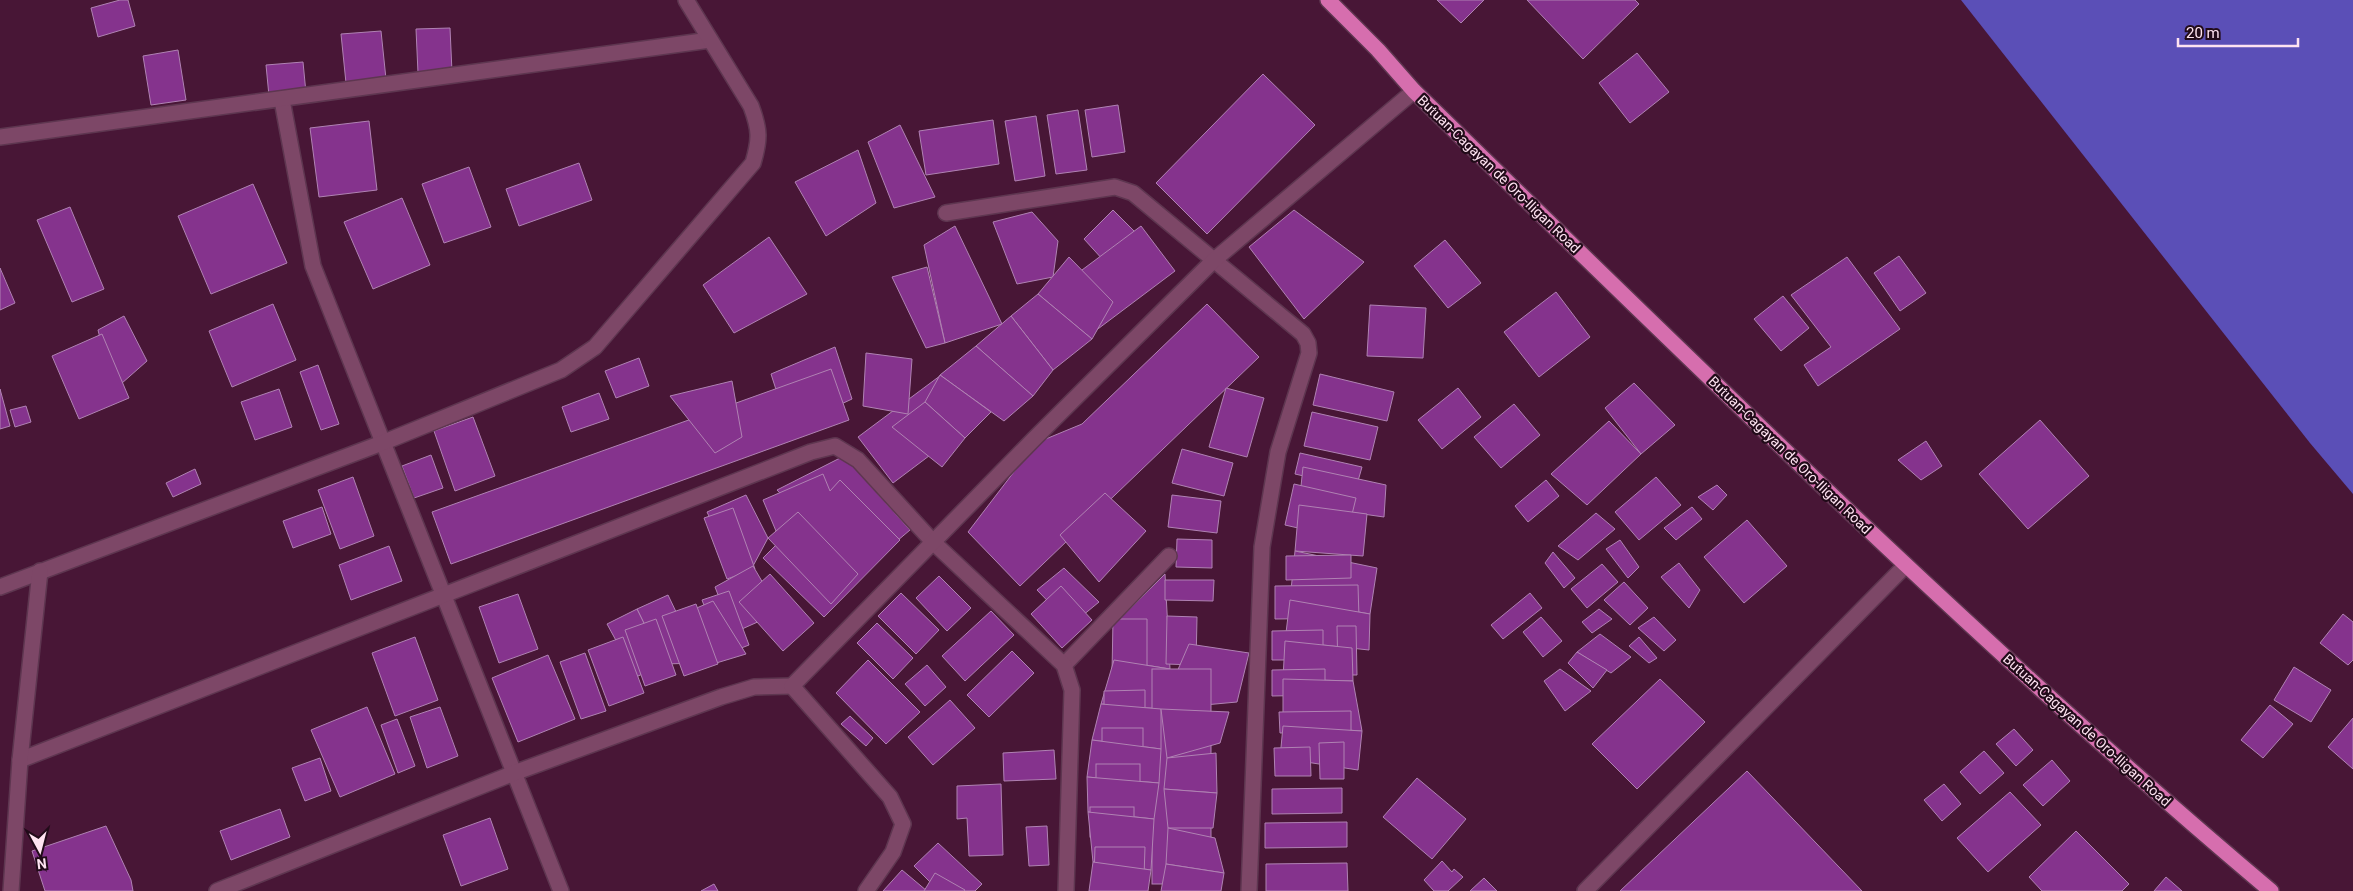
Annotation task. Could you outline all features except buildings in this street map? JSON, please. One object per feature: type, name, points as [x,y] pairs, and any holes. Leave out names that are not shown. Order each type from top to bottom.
[{"type":"highway","name":"Butuan-Cagayan de Oro-Iligan Road","points":[[1328,0],[1378,50],[1414,91],[1723,392],[1906,566],[2195,827],[2271,891]]},
{"type":"street","points":[[0,587],[382,443],[561,370],[594,347],[753,163],[759,142],[758,125],[751,106],[686,0]]},
{"type":"street","points":[[0,137],[282,100],[710,40]]},
{"type":"street","points":[[217,891],[514,773],[721,697],[754,687],[792,686],[1034,439],[1213,261],[1414,91]]},
{"type":"street","points":[[282,100],[313,266],[561,891]]},
{"type":"street","points":[[946,213],[1115,187],[1122,188],[1133,193],[1302,334],[1308,343],[1309,353],[1278,452],[1262,547],[1249,891]]},
{"type":"street","points":[[20,760],[811,452],[835,446],[858,460],[934,543],[1064,665],[1072,690],[1066,891]]},
{"type":"street","points":[[1064,665],[1169,556]]},
{"type":"street","points":[[1585,891],[1906,566]]},
{"type":"street","points":[[11,891],[20,760],[40,571]]},
{"type":"street","points":[[792,686],[890,797],[902,824],[893,852],[866,891]]},
{"type":"shaded area","points":[[1961,0],[2353,0],[2353,494],[2310,443]]}]
